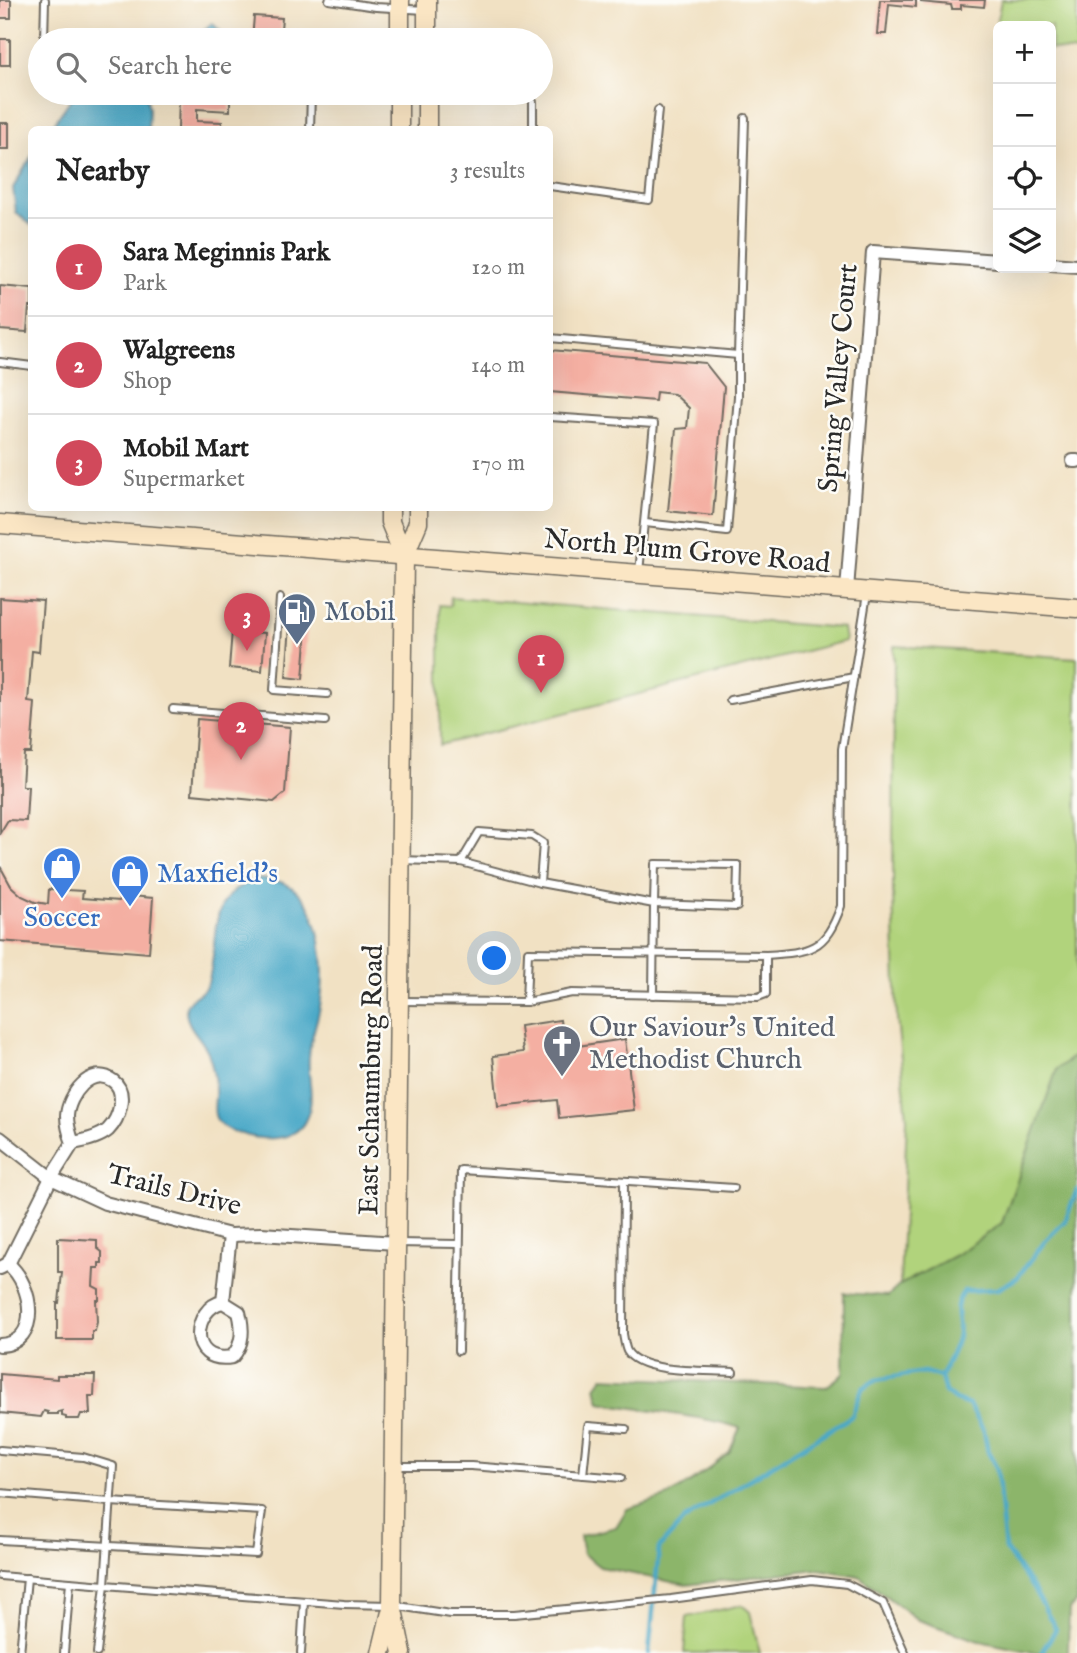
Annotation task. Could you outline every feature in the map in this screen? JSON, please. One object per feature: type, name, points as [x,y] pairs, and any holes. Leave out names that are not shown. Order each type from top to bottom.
[{"type":"main road","points":[[400,5],[400,28]]},
{"type":"main road","points":[[427,5],[427,28]]},
{"type":"main road","points":[[398,126],[399,105]]},
{"type":"main road","points":[[426,126],[427,105]]},
{"type":"main road","name":"East Schaumburg Road","points":[[390,511],[390,522],[404,556]]},
{"type":"main road","name":"East Schaumburg Road","points":[[381,1653],[392,1605],[404,556],[418,523],[418,511]]},
{"type":"main road","name":"North Plum Grove Road","points":[[0,524],[1077,608]]},
{"type":"main road","name":"East Schaumburg Road","points":[[392,1605],[402,1653]]},
{"type":"street","name":"Spring Valley Court","points":[[847,590],[873,252],[993,261]]},
{"type":"street","points":[[1056,264],[1077,266]]},
{"type":"street","points":[[0,1345],[12,1345],[23,1337],[29,1317],[22,1278],[4,1266],[73,1143],[100,1135],[116,1117],[121,1094],[116,1082],[95,1077],[74,1093],[67,1116],[73,1143]]},
{"type":"street","name":"Trails Drive","points":[[0,1138],[51,1178],[105,1203],[230,1235],[261,1234],[396,1243]]},
{"type":"street","points":[[223,1302],[230,1235]]},
{"type":"street","points":[[223,1302],[239,1312],[242,1338],[238,1351],[232,1357],[213,1357],[204,1352],[200,1342],[202,1318],[209,1308],[223,1302]]},
{"type":"lane","points":[[44,28],[45,0]]},
{"type":"lane","points":[[329,0],[427,5]]},
{"type":"lane","points":[[310,126],[311,105]]},
{"type":"lane","points":[[533,105],[533,126]]},
{"type":"lane","points":[[553,186],[649,200],[658,110]]},
{"type":"lane","points":[[645,523],[727,532],[738,396],[745,118]]},
{"type":"lane","points":[[553,338],[738,355]]},
{"type":"lane","points":[[0,362],[28,366]]},
{"type":"lane","points":[[553,417],[654,424],[639,574]]},
{"type":"lane","points":[[526,1002],[528,952],[766,955],[800,953],[817,946],[833,929],[841,906],[842,749],[867,592]]},
{"type":"lane","points":[[280,598],[274,690],[327,694]]},
{"type":"lane","points":[[730,699],[854,677]]},
{"type":"lane","points":[[173,709],[325,721]]},
{"type":"lane","points":[[461,862],[479,832],[532,836],[542,843],[540,883]]},
{"type":"lane","points":[[401,860],[461,862],[540,883],[654,904],[737,907],[738,865],[655,863],[654,904],[653,954],[653,995]]},
{"type":"lane","points":[[399,1001],[526,1002],[572,993],[758,997],[766,994],[766,955]]},
{"type":"lane","points":[[458,1351],[461,1170],[734,1188]]},
{"type":"lane","points":[[624,1181],[623,1334],[626,1350],[649,1366],[733,1372]]},
{"type":"lane","points":[[396,1243],[458,1244]]},
{"type":"lane","points":[[583,1475],[588,1426],[626,1429]]},
{"type":"lane","points":[[0,1450],[83,1457],[113,1466],[105,1585],[97,1653]]},
{"type":"lane","points":[[394,1466],[471,1466],[621,1478]]},
{"type":"lane","points":[[0,1493],[262,1511],[256,1554],[0,1540]]},
{"type":"lane","points":[[0,1576],[304,1601],[392,1605],[450,1614],[514,1614],[671,1599],[811,1580],[847,1584],[883,1603],[905,1653]]},
{"type":"lane","points":[[20,1653],[27,1578]]},
{"type":"lane","points":[[64,1653],[71,1582]]},
{"type":"lane","points":[[301,1653],[304,1601]]},
{"type":"green space","points":[[1001,0],[1077,0],[1077,52],[1056,50],[1056,21],[997,21]]},
{"type":"green space","points":[[451,597],[843,628],[845,641],[440,745],[440,605],[450,606]]},
{"type":"green space","points":[[894,646],[1077,658],[1077,1054],[1057,1070],[1002,1223],[956,1255],[900,1285],[907,1118],[897,1019],[893,894]]},
{"type":"green space","points":[[1077,1054],[1077,1602],[1069,1609],[1068,1653],[1037,1653],[979,1641],[918,1620],[859,1576],[818,1569],[686,1585],[600,1567],[583,1554],[580,1536],[616,1527],[627,1509],[666,1497],[694,1480],[729,1453],[740,1428],[706,1419],[600,1402],[596,1387],[603,1377],[826,1387],[843,1374],[844,1293],[888,1296],[900,1285],[956,1255],[1002,1223],[1057,1069]]},
{"type":"green space","points":[[742,1605],[750,1612],[760,1653],[684,1653],[687,1617]]},
{"type":"water","points":[[67,105],[148,105],[148,126],[52,126]]},
{"type":"water","points":[[28,162],[28,222],[16,212],[13,188]]},
{"type":"water","points":[[260,879],[287,885],[304,900],[311,912],[320,941],[323,972],[321,1000],[309,1057],[309,1111],[298,1130],[276,1138],[241,1134],[218,1121],[214,1112],[215,1084],[211,1061],[191,1027],[186,1010],[189,1002],[203,991],[208,983],[221,907],[229,895]]},
{"type":"building","points":[[0,0],[11,0],[11,18],[0,18]]},
{"type":"building","points":[[880,0],[916,0],[916,7],[889,4],[886,34],[877,34]]},
{"type":"building","points":[[921,0],[985,0],[984,7],[961,5],[961,9],[952,9],[951,5]]},
{"type":"building","points":[[254,16],[282,18],[281,28],[253,28]]},
{"type":"building","points":[[0,39],[10,39],[10,65],[0,65]]},
{"type":"building","points":[[179,105],[230,105],[230,111],[197,109],[197,121],[222,122],[222,126],[178,126]]},
{"type":"building","points":[[0,123],[9,123],[9,149],[0,149]]},
{"type":"building","points":[[0,286],[28,289],[27,332],[0,330]]},
{"type":"building","points":[[553,350],[705,363],[724,387],[713,516],[668,511],[676,429],[687,428],[689,408],[674,394],[656,392],[655,401],[553,392]]},
{"type":"building","points":[[0,598],[43,601],[39,652],[32,651],[28,702],[35,703],[31,753],[24,753],[22,786],[28,786],[26,821],[8,820],[0,833]]},
{"type":"building","name":"Mobil","points":[[291,613],[308,614],[303,679],[286,677]]},
{"type":"building","points":[[232,631],[265,633],[262,671],[229,668]]},
{"type":"building","points":[[197,719],[290,727],[285,793],[274,802],[192,794]]},
{"type":"building","points":[[0,866],[11,886],[22,896],[35,902],[48,904],[49,889],[83,891],[82,898],[119,901],[120,895],[153,898],[149,953],[0,941]]},
{"type":"building","name":"Our Saviour's United Methodist Church","points":[[560,1020],[564,1048],[625,1039],[634,1110],[559,1118],[557,1100],[498,1106],[493,1056],[523,1052],[520,1026]]},
{"type":"building","points":[[58,1238],[97,1240],[97,1248],[102,1252],[102,1263],[99,1263],[99,1268],[94,1268],[93,1286],[99,1289],[99,1300],[96,1300],[97,1322],[95,1331],[92,1331],[92,1340],[57,1340],[57,1303],[62,1272],[58,1272]]},
{"type":"building","points":[[0,1374],[57,1379],[57,1375],[95,1375],[94,1396],[89,1396],[90,1414],[81,1414],[79,1419],[66,1419],[62,1416],[62,1411],[48,1414],[44,1411],[41,1417],[0,1413]]},
{"type":"waterway","points":[[1041,1653],[1056,1629],[1034,1590],[1005,1549],[997,1469],[988,1452],[984,1431],[969,1405],[955,1400],[945,1392],[941,1377],[957,1340],[957,1309],[964,1291],[998,1289],[1017,1278],[1046,1240],[1065,1221],[1077,1190]]},
{"type":"waterway","points":[[649,1653],[659,1548],[684,1520],[852,1416],[862,1389],[876,1380],[924,1372],[941,1377]]},
{"type":"place","name":"Mobil","points":[[297,646]]},
{"type":"place","name":"Mobil Mart","points":[[247,651]]},
{"type":"place","name":"Sara Meginnis Park","points":[[541,693]]},
{"type":"place","name":"Walgreens","points":[[241,760]]},
{"type":"place","name":"Soccer","points":[[62,900]]},
{"type":"place","name":"Maxfield's","points":[[130,908]]},
{"type":"place","name":"Our Saviour's United Methodist Church","points":[[562,1078]]}]
